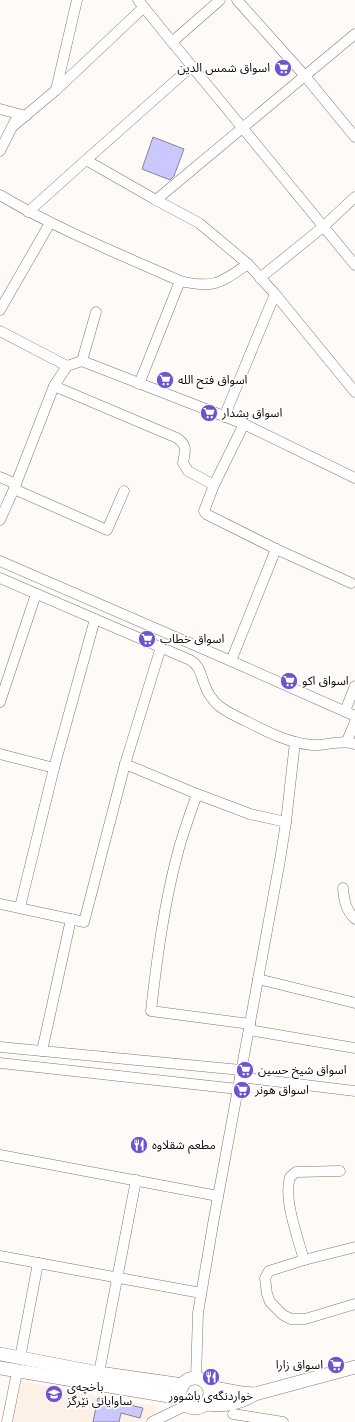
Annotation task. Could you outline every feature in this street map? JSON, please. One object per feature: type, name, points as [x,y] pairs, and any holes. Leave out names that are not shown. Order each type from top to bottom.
[{"type":"street","points":[[56,90],[77,0]]},
{"type":"street","points":[[172,42],[220,0]]},
{"type":"street","points":[[237,0],[305,76],[355,138]]},
{"type":"street","points":[[0,152],[12,127],[22,115],[56,90],[141,3],[355,265]]},
{"type":"street","points":[[156,200],[355,34]]},
{"type":"street","points":[[28,212],[192,66]]},
{"type":"street","points":[[0,109],[22,115]]},
{"type":"street","points":[[86,160],[199,223],[248,264],[275,294],[355,392]]},
{"type":"street","points":[[0,195],[50,223],[180,280],[194,284],[207,285],[219,283],[248,264]]},
{"type":"street","points":[[260,278],[355,198]]},
{"type":"street","points":[[0,310],[50,223]]},
{"type":"street","points":[[139,384],[180,280]]},
{"type":"street","points":[[224,417],[275,294]]},
{"type":"street","points":[[82,361],[96,312]]},
{"type":"street","points":[[0,331],[67,366]]},
{"type":"street","points":[[0,520],[15,487],[54,386],[67,366],[82,361],[244,424],[355,478]]},
{"type":"street","points":[[54,386],[184,442],[185,447],[183,463],[188,471],[214,485]]},
{"type":"street","points":[[244,424],[214,485],[205,507],[204,511],[206,514],[276,549],[351,583]]},
{"type":"street","points":[[0,477],[15,487],[107,530],[124,491]]},
{"type":"street","points":[[231,661],[276,549]]},
{"type":"street","points":[[0,561],[355,716]]},
{"type":"street","points":[[0,578],[190,660],[196,664],[200,670],[203,683],[219,706],[270,734],[295,742],[313,745],[351,743],[355,722]]},
{"type":"street","points":[[0,702],[2,690],[36,594]]},
{"type":"street","points":[[20,907],[54,768],[95,619]]},
{"type":"street","points":[[0,904],[20,907],[84,922],[125,764],[161,647]]},
{"type":"street","points":[[200,670],[209,651]]},
{"type":"street","points":[[345,711],[355,686]]},
{"type":"street","points":[[196,1378],[198,1313],[201,1293],[286,822],[295,742]]},
{"type":"street","points":[[0,754],[54,768]]},
{"type":"street","points":[[125,764],[250,814],[286,822]]},
{"type":"street","points":[[197,794],[178,851],[170,884],[158,953],[151,1011],[249,1027],[355,1048]]},
{"type":"street","points":[[343,888],[344,901],[349,912],[355,919]]},
{"type":"street","points":[[42,1051],[72,919]]},
{"type":"street","points":[[258,980],[355,1003]]},
{"type":"street","points":[[0,1047],[241,1073],[355,1091]]},
{"type":"street","points":[[0,1063],[238,1089]]},
{"type":"street","points":[[0,1155],[218,1196]]},
{"type":"street","points":[[304,1260],[290,1209],[290,1176],[296,1172],[340,1171]]},
{"type":"street","points":[[99,1373],[136,1180]]},
{"type":"street","points":[[355,1248],[304,1260],[270,1271],[266,1275],[267,1294],[270,1302],[275,1309],[287,1317],[300,1320],[355,1304]]},
{"type":"street","points":[[0,1256],[201,1293]]},
{"type":"street","points":[[20,1358],[38,1263]]},
{"type":"street","points":[[0,1354],[99,1373],[184,1396],[196,1408],[205,1404],[210,1397],[209,1387],[204,1380],[196,1378],[188,1380],[184,1396],[152,1422]]},
{"type":"street","points":[[233,1413],[241,1402],[255,1394],[355,1367]]},
{"type":"street","points":[[0,1368],[17,1372],[184,1396]]},
{"type":"street","points":[[7,1422],[17,1372]]},
{"type":"street","points":[[209,1387],[255,1394]]},
{"type":"street","points":[[205,1404],[219,1406],[233,1413],[283,1422]]},
{"type":"shaded area","name":"باخچەی ساوایانی نێرگز","points":[[21,1381],[157,1407],[156,1413],[140,1422],[13,1422]]},
{"type":"building","points":[[153,137],[184,149],[174,176],[170,180],[142,169]]},
{"type":"building","points":[[98,1398],[143,1408],[140,1418],[121,1413],[119,1422],[93,1422]]},
{"type":"place","name":"اسواق شمس الدين","points":[[283,68]]},
{"type":"place","name":"اسواق فتح الله","points":[[165,380]]},
{"type":"place","name":"اسواق بشدار","points":[[209,413]]},
{"type":"place","name":"اسواق خطاب","points":[[147,639]]},
{"type":"place","name":"اسواق اكو","points":[[289,681]]},
{"type":"place","name":"اسواق شيخ حسين","points":[[245,1070]]},
{"type":"place","name":"اسواق هونر","points":[[242,1090]]},
{"type":"place","name":"مطعم شقلاوه","points":[[139,1145]]},
{"type":"place","name":"اسواق زارا","points":[[336,1365]]},
{"type":"place","name":"خواردنگەی باشوور","points":[[211,1377]]},
{"type":"place","name":"باخچەی ساوایانی نێرگز","points":[[54,1394]]}]
